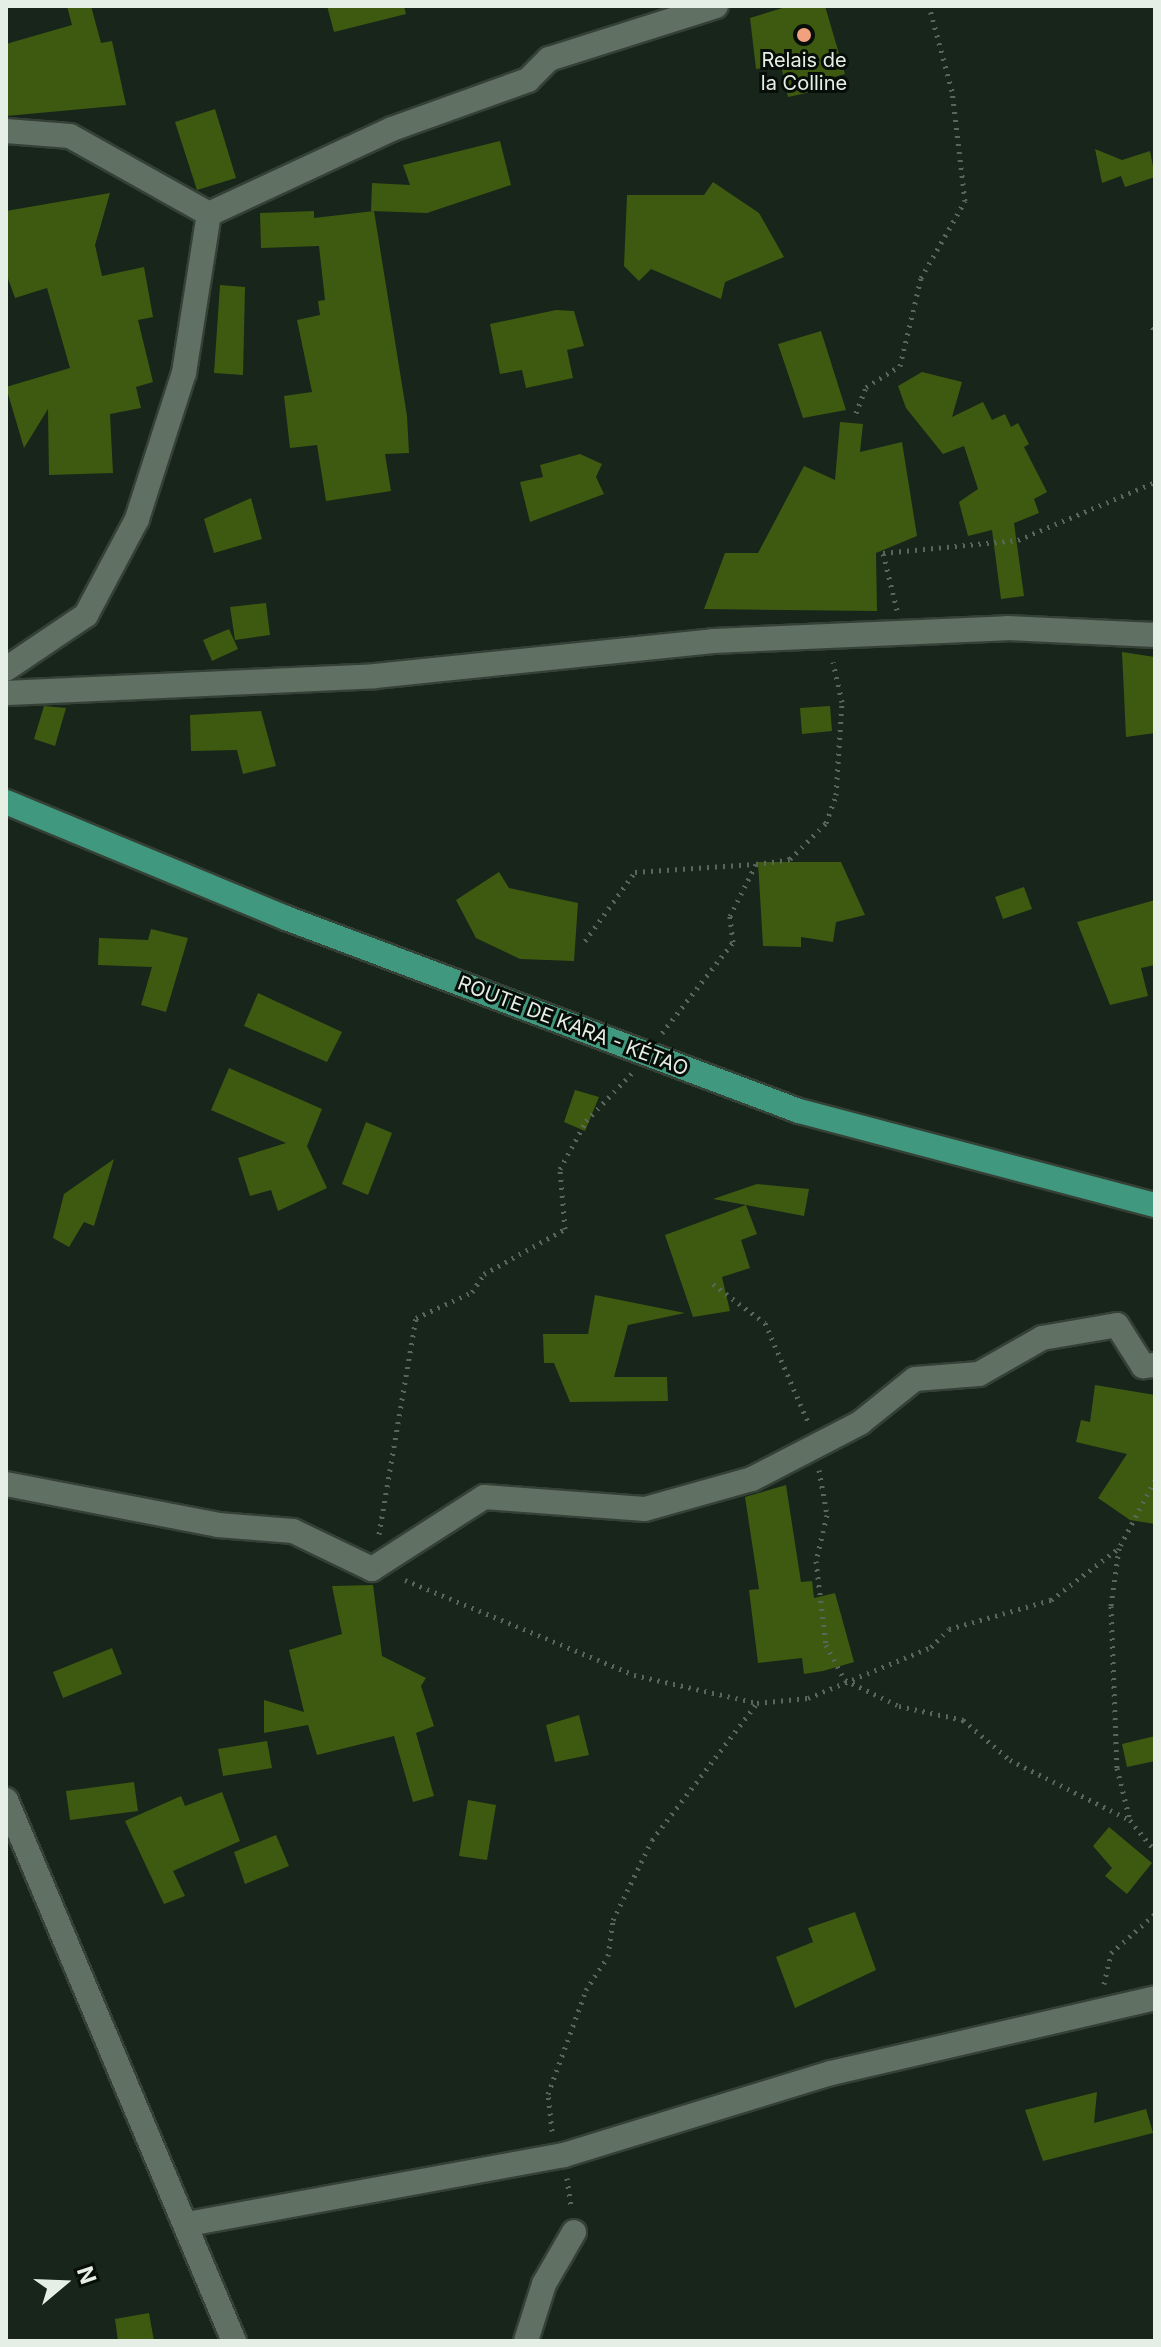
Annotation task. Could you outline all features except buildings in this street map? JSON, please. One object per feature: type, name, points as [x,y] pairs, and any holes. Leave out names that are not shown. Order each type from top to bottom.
[{"type":"main road","name":"ROUTE DE KARA - KÉTAO","points":[[6,802],[645,1054],[799,1111],[1155,1205]]},
{"type":"street","points":[[209,214],[392,129],[528,80],[549,59],[716,6]]},
{"type":"street","points":[[6,131],[70,136],[209,214]]},
{"type":"street","points":[[6,669],[86,615],[137,519],[184,373],[209,214]]},
{"type":"street","points":[[6,693],[375,676],[842,634],[886,636],[1007,628],[1155,635]]},
{"type":"street","points":[[6,1484],[218,1525],[293,1531],[372,1569],[484,1497],[645,1509],[752,1479],[816,1446],[915,1379],[979,1374],[1042,1338],[1117,1325],[1143,1366],[1155,1365]]},
{"type":"street","points":[[6,1800],[188,2224],[234,2341]]},
{"type":"street","points":[[188,2224],[564,2155],[831,2073],[1155,1998]]},
{"type":"street","points":[[526,2341],[544,2284],[574,2232]]},
{"type":"path","points":[[856,413],[866,387],[900,366],[921,278],[965,201],[952,91],[929,6]]},
{"type":"path","points":[[886,636],[898,615],[883,553],[1018,540],[1155,482]]},
{"type":"path","points":[[585,941],[635,872],[790,859],[826,823],[836,795],[842,702],[832,665],[842,634]]},
{"type":"path","points":[[756,864],[730,916],[733,942],[645,1054],[617,1096],[586,1121],[560,1169],[565,1229],[484,1274],[472,1292],[416,1318],[372,1569],[462,1599],[634,1675],[757,1703],[808,1698],[845,1680],[931,1647],[949,1629],[1051,1600],[1119,1548]]},
{"type":"path","points":[[713,1284],[765,1323],[816,1446],[827,1515],[816,1561],[824,1631],[845,1680],[899,1706],[963,1720],[1010,1760],[1130,1820],[1155,1851]]},
{"type":"path","points":[[1130,1820],[1117,1768],[1111,1606],[1119,1548],[1155,1480]]},
{"type":"path","points":[[574,2232],[564,2155],[547,2121],[548,2094],[586,1990],[608,1956],[613,1920],[652,1840],[757,1703]]},
{"type":"path","points":[[1098,2012],[1111,1953],[1155,1914]]},
{"type":"place","name":"Relais de la Colline","points":[[804,35]]}]
